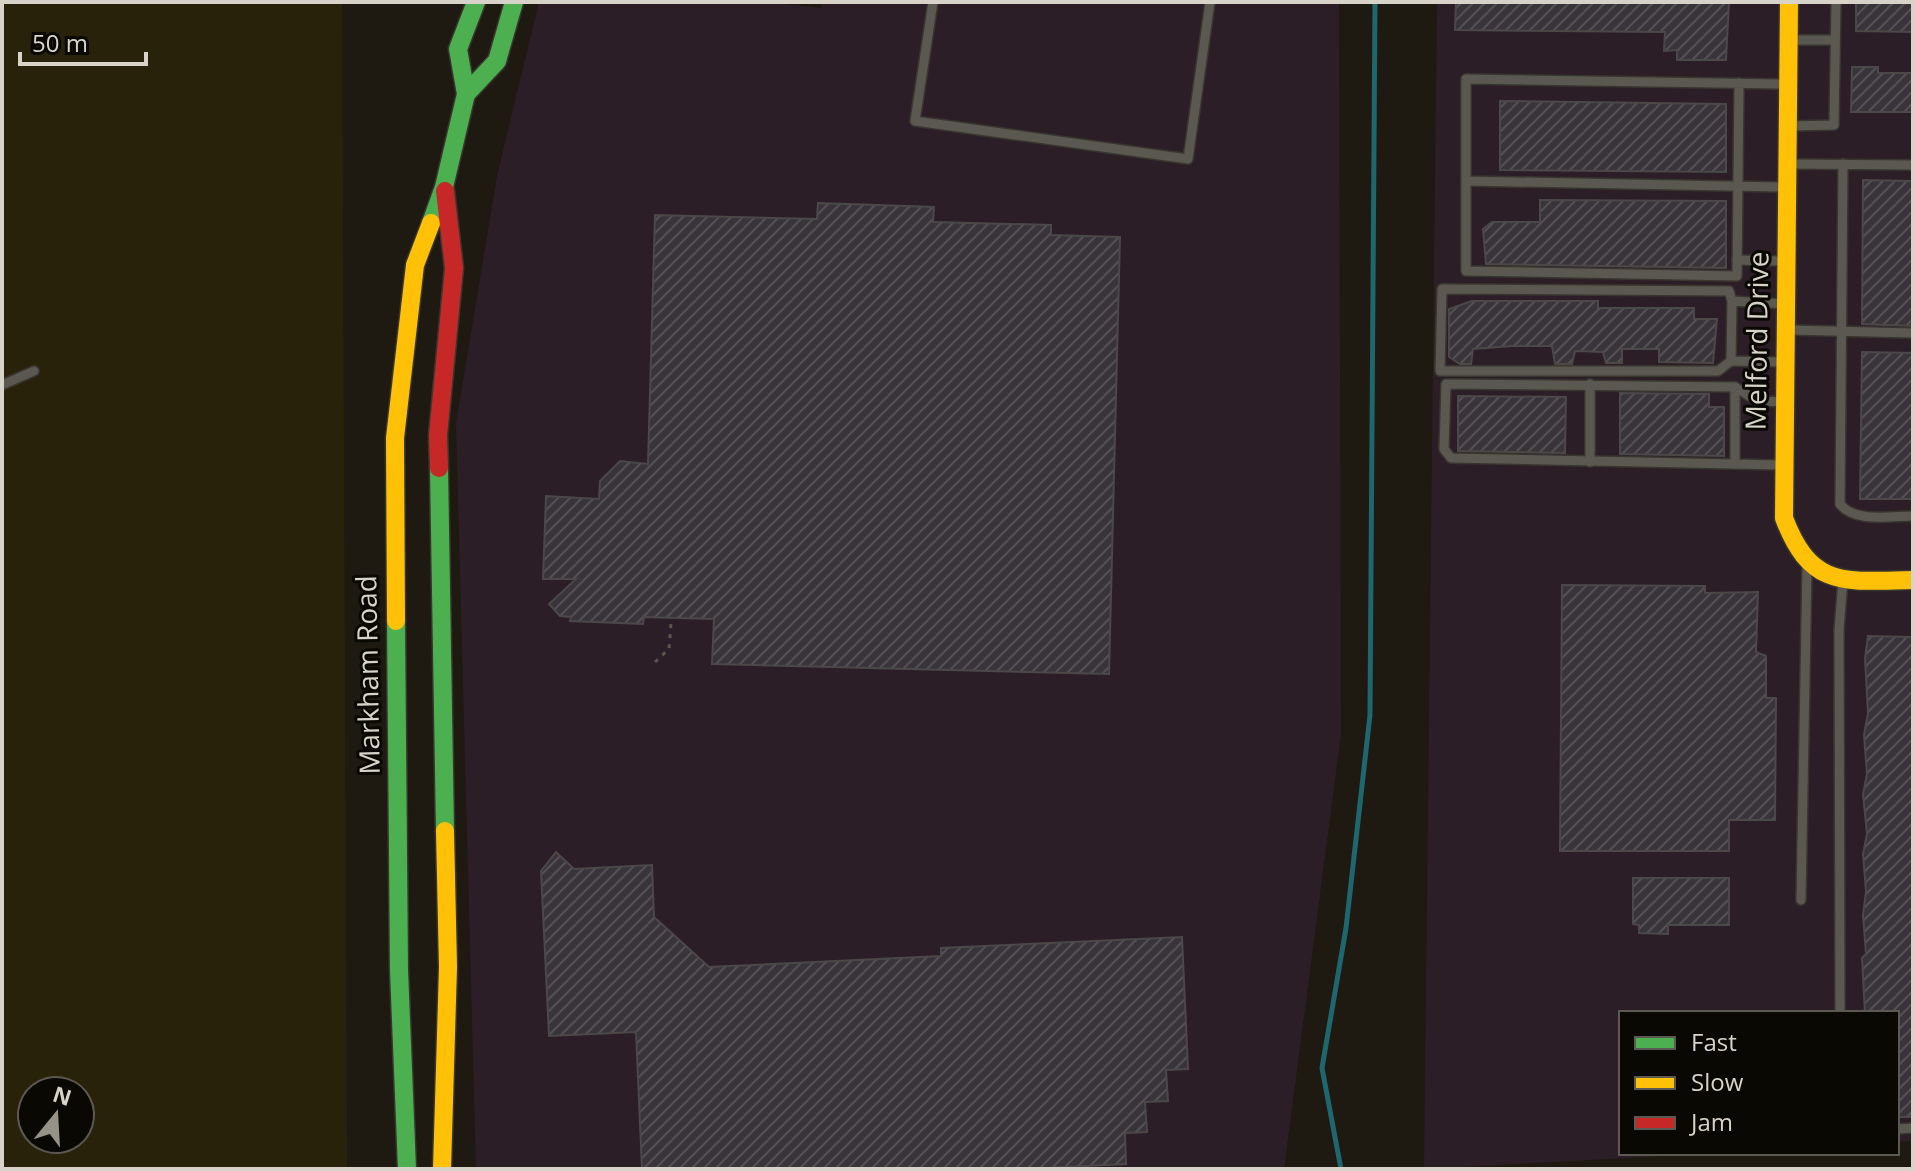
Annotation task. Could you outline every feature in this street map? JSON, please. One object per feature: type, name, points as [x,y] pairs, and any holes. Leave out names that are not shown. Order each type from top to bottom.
[{"type":"main road","name":"Markham Road","points":[[407,1169],[399,970],[395,438],[415,265],[444,187],[466,94],[458,49],[476,2]]},
{"type":"main road","name":"Markham Road","points":[[466,94],[497,61],[514,2]]},
{"type":"main road","name":"Melford Drive","points":[[1789,2],[1784,518],[1795,550],[1807,562]]},
{"type":"main road","name":"Markham Road","points":[[442,1169],[448,967],[438,435],[454,268],[444,187]]},
{"type":"main road","points":[[1807,562],[1826,577],[1843,580],[1913,580]]},
{"type":"lane","points":[[933,2],[915,121],[1188,159],[1210,2]]},
{"type":"lane","points":[[1788,126],[1834,125],[1836,2]]},
{"type":"lane","points":[[1788,40],[1835,40]]},
{"type":"lane","points":[[1739,83],[1737,276],[1466,271],[1466,79],[1739,83],[1788,84]]},
{"type":"lane","points":[[1787,164],[1913,165]]},
{"type":"lane","points":[[1843,164],[1840,504],[1846,512],[1856,515],[1913,516]]},
{"type":"lane","points":[[1466,181],[1787,187]]},
{"type":"lane","points":[[1737,260],[1786,261]]},
{"type":"lane","points":[[1731,361],[1732,301],[1729,291],[1442,289],[1440,371],[1718,371],[1731,361],[1785,362]]},
{"type":"lane","points":[[1732,301],[1785,305]]},
{"type":"lane","points":[[1785,330],[1913,333]]},
{"type":"lane","points":[[2,385],[34,371]]},
{"type":"lane","points":[[1784,402],[1757,401],[1735,387],[1446,384],[1444,449],[1451,458],[1784,465]]},
{"type":"lane","points":[[1590,384],[1590,462]]},
{"type":"lane","points":[[1735,387],[1735,464]]},
{"type":"lane","points":[[1801,900],[1807,562]]},
{"type":"lane","points":[[1840,1011],[1839,630],[1843,580]]},
{"type":"path","points":[[655,662],[669,649],[671,623]]},
{"type":"shaded area","points":[[2,2],[342,2],[347,1169],[2,1169]]},
{"type":"shaded area","points":[[539,2],[766,2],[821,8],[822,2],[1339,2],[1341,734],[1284,1169],[476,1169],[456,423],[497,176]]},
{"type":"shaded area","points":[[1437,2],[1913,2],[1913,1141],[1899,1142],[1899,1011],[1619,1011],[1619,1155],[1681,1155],[1424,1169]]},
{"type":"building","points":[[1456,2],[1729,2],[1726,60],[1677,60],[1677,50],[1664,51],[1665,32],[1455,30]]},
{"type":"building","points":[[1856,2],[1913,2],[1913,32],[1856,31]]},
{"type":"building","points":[[1852,67],[1878,67],[1878,73],[1913,73],[1913,112],[1851,112]]},
{"type":"building","points":[[1500,101],[1726,104],[1726,172],[1500,170]]},
{"type":"building","points":[[1863,180],[1913,181],[1913,326],[1862,324]]},
{"type":"building","points":[[1540,200],[1726,201],[1726,268],[1486,264],[1483,229],[1492,222],[1540,222]]},
{"type":"building","points":[[818,203],[934,207],[933,222],[1051,225],[1051,235],[1120,237],[1109,674],[712,664],[714,619],[644,617],[643,624],[570,621],[571,617],[560,616],[549,604],[576,579],[543,579],[546,496],[599,499],[600,481],[620,461],[648,464],[655,215],[817,219]]},
{"type":"building","points":[[1472,301],[1598,301],[1598,308],[1694,308],[1694,319],[1717,319],[1713,363],[1659,362],[1659,349],[1622,349],[1622,363],[1606,363],[1603,352],[1575,351],[1572,364],[1555,364],[1552,346],[1512,346],[1473,349],[1471,364],[1460,364],[1449,357],[1449,309]]},
{"type":"building","points":[[1862,352],[1913,353],[1913,499],[1860,499]]},
{"type":"building","points":[[1620,393],[1709,394],[1709,407],[1724,407],[1724,456],[1620,454]]},
{"type":"building","points":[[1458,396],[1566,397],[1565,453],[1458,451]]},
{"type":"building","points":[[1562,585],[1705,586],[1705,593],[1758,592],[1756,652],[1766,656],[1766,698],[1776,698],[1775,820],[1729,820],[1729,851],[1560,851]]},
{"type":"building","points":[[1868,636],[1913,637],[1913,1117],[1899,1117],[1899,1011],[1865,1011],[1862,958],[1866,954],[1863,915],[1866,891],[1863,854],[1867,834],[1863,794],[1867,774],[1864,735],[1868,713],[1865,658]]},
{"type":"building","points":[[556,852],[574,869],[652,865],[654,917],[709,967],[941,956],[941,948],[1182,937],[1188,1069],[1166,1070],[1168,1101],[1145,1102],[1147,1132],[1125,1133],[1126,1164],[1024,1169],[642,1169],[636,1032],[549,1036],[541,871]]},
{"type":"building","points":[[1633,878],[1729,878],[1729,925],[1668,925],[1668,934],[1639,933],[1639,925],[1633,924]]},
{"type":"waterway","points":[[1341,1169],[1322,1068],[1346,928],[1370,715],[1375,2]]},
{"type":"traffic: fast","points":[[431,223],[444,187],[466,94],[458,49],[476,2]]},
{"type":"traffic: fast","points":[[466,94],[497,61],[514,2]]},
{"type":"traffic: fast","points":[[439,468],[445,831]]},
{"type":"traffic: fast","points":[[396,621],[399,970],[407,1169]]},
{"type":"traffic: slow","points":[[1789,2],[1784,518],[1806,558],[1819,570],[1850,580],[1913,580]]},
{"type":"traffic: slow","points":[[396,621],[395,438],[415,265],[431,223]]},
{"type":"traffic: slow","points":[[442,1169],[448,967],[445,831]]},
{"type":"traffic: jam","points":[[439,468],[438,435],[454,268],[445,191]]}]
